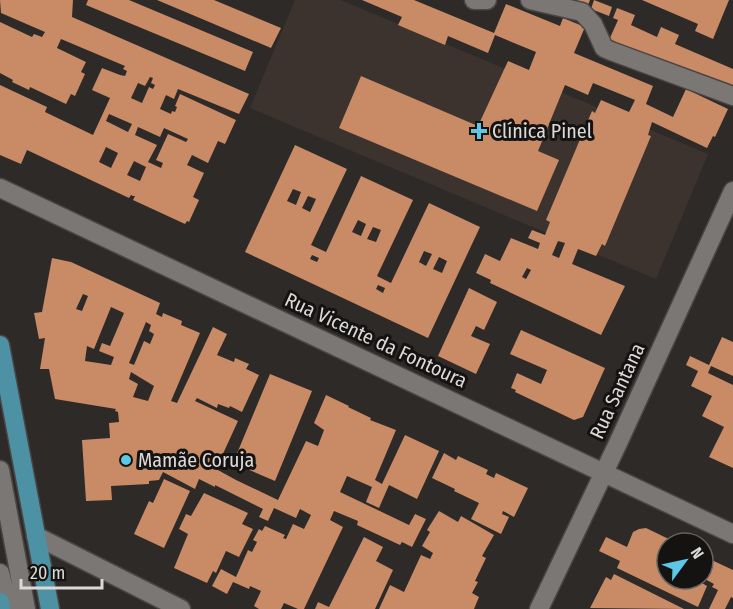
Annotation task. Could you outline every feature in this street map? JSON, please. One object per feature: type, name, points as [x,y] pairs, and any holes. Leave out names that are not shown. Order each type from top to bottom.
[{"type":"main road","points":[[0,345],[50,609]]},
{"type":"main road","points":[[0,602],[1,609]]},
{"type":"street","points":[[474,0],[487,0]]},
{"type":"street","points":[[530,0],[582,12],[593,24],[604,48],[733,96]]},
{"type":"street","name":"Rua Vicente da Fontoura","points":[[0,188],[733,534]]},
{"type":"street","name":"Rua Santana","points":[[539,609],[733,191]]},
{"type":"street","points":[[0,470],[7,538],[26,609]]},
{"type":"street","points":[[7,538],[36,536],[181,609]]},
{"type":"street","points":[[36,536],[42,609]]},
{"type":"street","points":[[0,573],[9,609]]},
{"type":"shaded area","name":"Clínica Pinel","points":[[295,0],[341,0],[708,154],[656,279],[250,108]]},
{"type":"building","points":[[0,0],[73,0],[72,17],[249,94],[239,114],[178,89],[174,99],[166,95],[160,109],[171,114],[172,111],[175,112],[180,94],[236,120],[225,144],[218,141],[208,163],[192,155],[187,165],[204,173],[193,197],[199,200],[189,222],[185,224],[133,200],[135,196],[131,195],[129,198],[27,150],[21,164],[0,155],[0,85],[47,107],[45,112],[93,135],[110,98],[92,90],[102,68],[125,76],[127,71],[123,69],[125,66],[61,39],[57,48],[86,62],[81,72],[85,74],[75,96],[71,94],[66,104],[30,87],[29,90],[0,73],[0,22],[32,37],[34,34],[42,37],[45,32],[1,13]],"holes":[[[150,77],[153,78],[151,83],[155,85],[153,89],[149,87],[142,103],[131,98],[138,83],[145,86]],[[109,114],[132,124],[128,132],[106,121]],[[138,127],[160,137],[164,128],[188,139],[186,142],[168,134],[156,160],[163,163],[161,168],[148,162],[157,145],[135,135]],[[106,147],[118,153],[111,168],[99,162]],[[134,161],[146,167],[140,181],[127,175]]]},
{"type":"building","points":[[88,0],[129,0],[253,52],[245,71],[86,5]]},
{"type":"building","points":[[157,0],[214,0],[281,28],[271,48]]},
{"type":"building","points":[[362,0],[414,0],[494,33],[506,4],[560,26],[563,18],[585,27],[574,53],[653,86],[646,104],[673,117],[686,89],[728,109],[715,137],[713,136],[707,148],[652,122],[648,135],[651,136],[605,246],[602,244],[596,256],[578,249],[572,264],[625,286],[601,335],[490,283],[491,280],[476,273],[485,254],[500,261],[511,238],[538,249],[540,243],[528,238],[532,230],[545,235],[550,222],[546,220],[592,111],[595,113],[601,100],[629,112],[635,100],[593,83],[588,95],[565,85],[538,151],[559,160],[537,211],[339,128],[361,76],[478,126],[508,61],[529,70],[536,52],[495,35],[488,53],[448,36],[445,45],[398,25],[402,17]],"holes":[[[558,241],[565,243],[559,258],[552,255]],[[527,268],[531,270],[526,279],[522,277]]]},
{"type":"building","points":[[571,0],[590,0],[587,7]]},
{"type":"building","points":[[594,0],[612,7],[609,16],[591,9]]},
{"type":"building","points":[[642,0],[729,0],[713,39],[695,31],[698,24]]},
{"type":"building","points":[[617,8],[635,15],[631,25],[657,37],[661,27],[679,35],[675,44],[733,69],[733,92],[609,40],[618,20],[613,18]]},
{"type":"building","points":[[295,145],[347,169],[311,245],[326,252],[361,176],[413,200],[377,276],[391,283],[429,203],[480,227],[428,338],[245,252]],"holes":[[[293,189],[301,192],[296,205],[287,201]],[[308,196],[316,199],[310,212],[302,208]],[[358,220],[366,224],[361,236],[352,232]],[[373,227],[381,230],[376,242],[367,239]],[[424,251],[432,254],[426,266],[419,262]],[[312,255],[319,258],[317,262],[310,259]],[[439,257],[447,261],[442,273],[433,269]],[[378,285],[385,288],[383,293],[376,289]]]},
{"type":"building","points":[[52,258],[71,262],[160,303],[156,314],[162,317],[163,313],[182,321],[181,325],[200,333],[171,401],[177,403],[213,327],[227,334],[217,355],[234,362],[235,358],[249,364],[246,369],[259,375],[242,412],[230,406],[229,408],[218,404],[217,408],[197,398],[195,401],[238,421],[216,469],[278,500],[306,441],[318,446],[324,430],[314,423],[326,395],[371,418],[370,420],[396,430],[375,480],[382,484],[405,435],[439,451],[417,499],[389,485],[379,508],[366,502],[372,487],[347,476],[340,492],[409,525],[415,514],[426,519],[412,547],[402,542],[400,545],[357,525],[358,521],[334,511],[330,520],[343,527],[304,609],[284,603],[281,609],[259,609],[254,606],[261,591],[233,582],[227,594],[212,586],[221,569],[236,577],[248,550],[252,552],[257,542],[253,540],[259,529],[262,531],[265,526],[285,535],[283,538],[286,539],[293,524],[304,529],[311,515],[300,509],[296,518],[274,508],[268,521],[259,517],[263,509],[215,485],[215,487],[199,479],[195,489],[163,472],[159,480],[149,481],[149,484],[111,486],[112,500],[86,501],[82,440],[110,438],[109,423],[119,422],[118,412],[115,411],[116,409],[55,399],[49,369],[40,369],[45,338],[39,339],[34,313],[42,312]],"holes":[[[83,294],[88,296],[82,311],[76,309]],[[111,307],[124,313],[110,346],[102,343],[99,351],[114,357],[111,365],[85,361],[87,346],[94,349]],[[146,322],[151,325],[149,331],[154,334],[150,344],[144,341],[134,365],[129,363]],[[131,372],[154,386],[148,401],[133,397],[138,384],[129,379]],[[182,452],[190,456],[187,461],[179,457]]]},
{"type":"building","points":[[469,288],[497,302],[484,330],[476,326],[471,336],[490,344],[476,374],[438,356]]},
{"type":"building","points":[[521,330],[605,368],[583,417],[574,420],[511,388],[517,373],[541,384],[547,370],[510,354]]},
{"type":"building","points":[[722,337],[733,342],[733,376],[711,366],[708,373],[733,385],[733,468],[709,457],[724,427],[702,416],[712,396],[691,386],[698,371],[686,365],[690,356],[709,365]]},
{"type":"building","points":[[270,374],[312,391],[275,481],[233,463]]},
{"type":"building","points":[[444,453],[456,460],[458,456],[488,470],[486,474],[494,478],[496,473],[528,488],[514,517],[503,511],[502,514],[509,517],[501,534],[471,519],[479,503],[432,478]]},
{"type":"building","points":[[164,479],[190,491],[164,548],[134,534],[149,501],[153,503]]},
{"type":"building","points":[[204,493],[248,513],[242,524],[253,529],[239,557],[226,551],[216,573],[213,571],[207,583],[174,568],[188,534],[179,529],[186,514],[191,516]]},
{"type":"building","points":[[439,511],[458,522],[461,516],[494,535],[482,556],[486,558],[475,581],[478,582],[472,593],[479,597],[474,609],[379,609],[390,585],[404,592],[421,555],[430,559],[433,553],[422,546],[430,532],[427,530]]},
{"type":"building","points":[[646,528],[655,532],[655,586],[617,568],[620,561],[599,551],[606,537],[627,547],[633,532]]},
{"type":"building","points":[[364,537],[383,547],[376,561],[393,570],[375,609],[315,609],[318,602],[329,607]]},
{"type":"building","points":[[715,562],[733,570],[733,598],[731,597],[725,609],[709,609],[718,590],[715,588]]},
{"type":"building","points":[[614,574],[684,609],[590,608],[606,577],[611,580]]},
{"type":"building","points":[[665,591],[705,591],[698,607]]},
{"type":"place","name":"Clínica Pinel","points":[[479,131]]},
{"type":"place","name":"Mamãe Coruja","points":[[126,460]]}]
